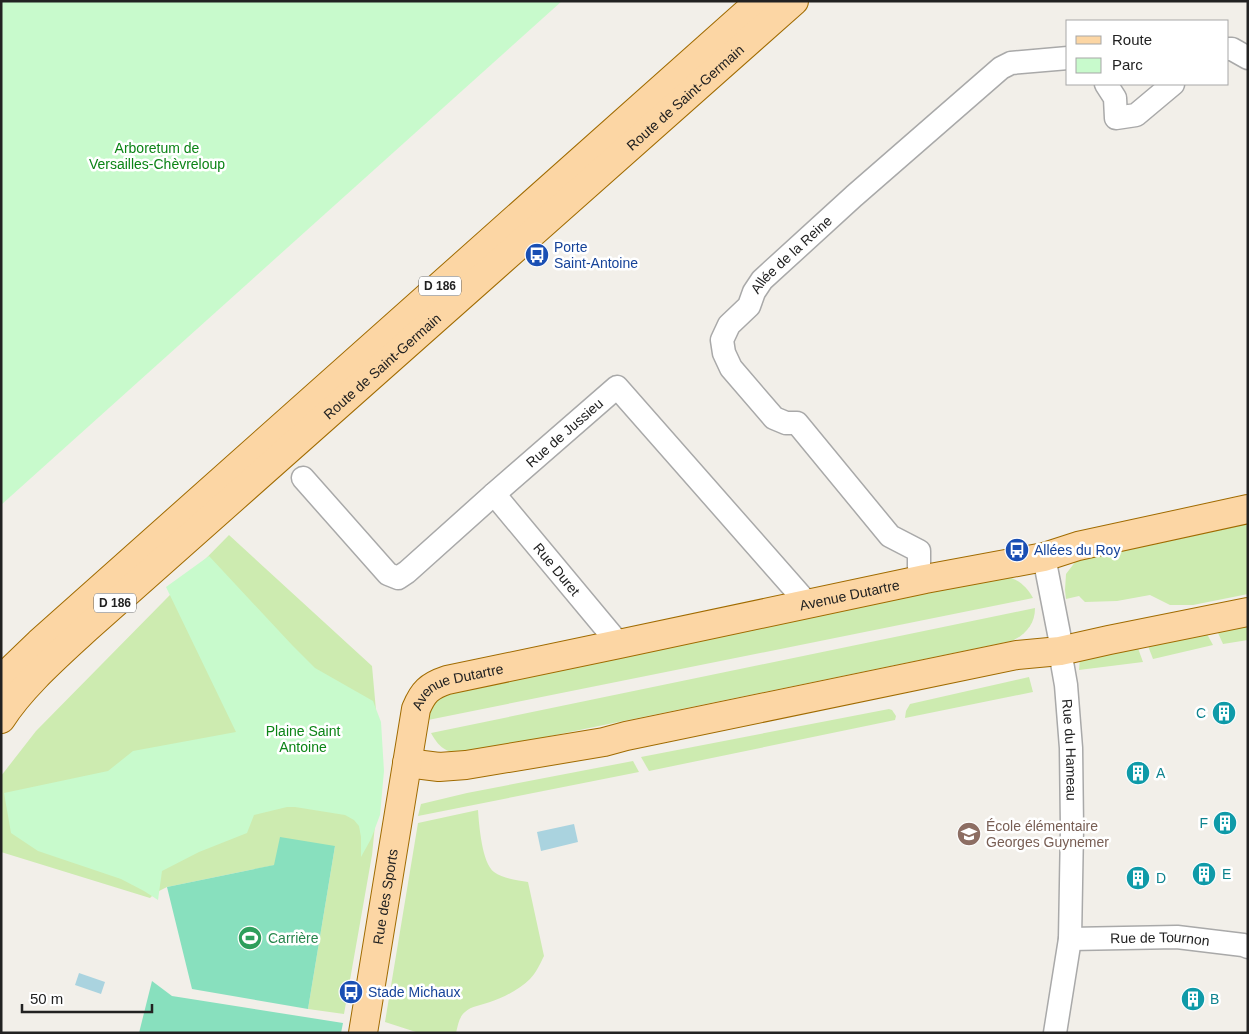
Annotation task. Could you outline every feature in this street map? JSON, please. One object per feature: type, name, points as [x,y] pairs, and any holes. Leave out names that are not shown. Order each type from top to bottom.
[{"type":"main road","name":"Route de Saint-Germain","points":[[1,682],[12,668],[39,643],[760,1]]},
{"type":"main road","name":"Route de Saint-Germain","points":[[1,719],[30,683],[87,628],[794,1]]},
{"type":"main road","name":"Avenue Dutartre","points":[[406,763],[416,709],[427,689],[436,683],[925,579],[1044,556],[1078,546],[1248,509]]},
{"type":"main road","points":[[406,763],[440,767],[457,766],[604,742],[1008,657],[1060,651],[1248,612]]},
{"type":"main road","name":"Rue des Sports","points":[[363,1033],[406,763]]},
{"type":"street","name":"Allée de la Reine","points":[[925,579],[920,567],[919,551],[890,536],[797,423],[786,423],[774,418],[731,368],[724,353],[722,340],[728,325],[749,306],[754,292],[762,280],[854,196],[1001,68],[1011,63],[1066,58]]},
{"type":"street","points":[[1107,85],[1115,98],[1116,118],[1136,115],[1172,85]]},
{"type":"street","name":"Rue de Jussieu","points":[[302,478],[388,574],[398,578],[617,386],[808,604]]},
{"type":"street","name":"Rue Duret","points":[[494,494],[619,644]]},
{"type":"street","name":"Rue du Hameau","points":[[1044,556],[1060,639],[1071,748],[1070,939],[1056,1033]]},
{"type":"street","name":"Rue de Tournon","points":[[1070,939],[1177,937],[1246,942]]},
{"type":"green space","name":"Arboretum de Versailles-Chèvreloup","points":[[1,1],[562,1],[1,505]]},
{"type":"green space","points":[[1248,521],[1248,594],[1193,605],[1170,605],[1150,595],[1117,601],[1085,602],[1079,596],[1066,599],[1066,574],[1082,553]]},
{"type":"green space","points":[[229,535],[372,666],[381,766],[372,855],[344,1014],[308,1009],[335,846],[275,865],[167,887],[150,898],[1,852],[1,776],[36,731]]},
{"type":"green space","name":"Plaine Saint Antoine","points":[[209,556],[315,668],[373,701],[381,722],[384,771],[380,815],[371,839],[361,857],[359,826],[354,820],[345,815],[287,807],[254,815],[247,833],[199,852],[162,871],[158,900],[121,879],[38,851],[11,833],[4,793],[108,771],[133,751],[236,732],[166,587]]},
{"type":"green space","points":[[1006,576],[1022,584],[1033,598],[428,720],[430,706],[441,693]]},
{"type":"green space","points":[[1035,608],[1035,614],[1029,628],[1012,641],[468,753],[446,750],[438,744],[431,733]]},
{"type":"green space","points":[[1248,617],[1248,640],[1223,644],[1214,624]]},
{"type":"green space","points":[[1202,625],[1213,645],[1153,659],[1145,638]]},
{"type":"green space","points":[[1135,640],[1143,662],[1079,670],[1080,658]]},
{"type":"green space","points":[[1029,677],[1033,692],[905,718],[910,704]]},
{"type":"green space","points":[[889,709],[896,716],[895,720],[649,771],[641,757]]},
{"type":"green space","points":[[633,761],[639,772],[418,816],[421,804],[467,793]]},
{"type":"green space","points":[[478,810],[482,843],[490,867],[494,872],[502,876],[528,882],[544,956],[534,974],[521,986],[500,998],[467,1010],[460,1019],[456,1033],[419,1033],[385,1022],[418,823]]},
{"type":"green space","name":"Carrière","points":[[280,837],[335,846],[308,1009],[192,989],[167,887],[274,865]]},
{"type":"green space","points":[[152,981],[172,996],[343,1023],[341,1033],[139,1033]]},
{"type":"water","points":[[574,824],[578,842],[541,851],[537,832]]},
{"type":"water","points":[[79,973],[105,982],[101,994],[75,985]]},
{"type":"place","name":"Porte Saint-Antoine","points":[[537,255]]},
{"type":"place","name":"Allées du Roy","points":[[1017,550]]},
{"type":"place","name":"C","points":[[1224,713]]},
{"type":"place","name":"A","points":[[1138,773]]},
{"type":"place","name":"F","points":[[1225,823]]},
{"type":"place","name":"École élémentaire Georges Guynemer","points":[[969,834]]},
{"type":"place","name":"E","points":[[1204,874]]},
{"type":"place","name":"D","points":[[1138,878]]},
{"type":"place","name":"Carrière","points":[[250,938]]},
{"type":"place","name":"Stade Michaux","points":[[351,992]]},
{"type":"place","name":"B","points":[[1193,999]]}]
